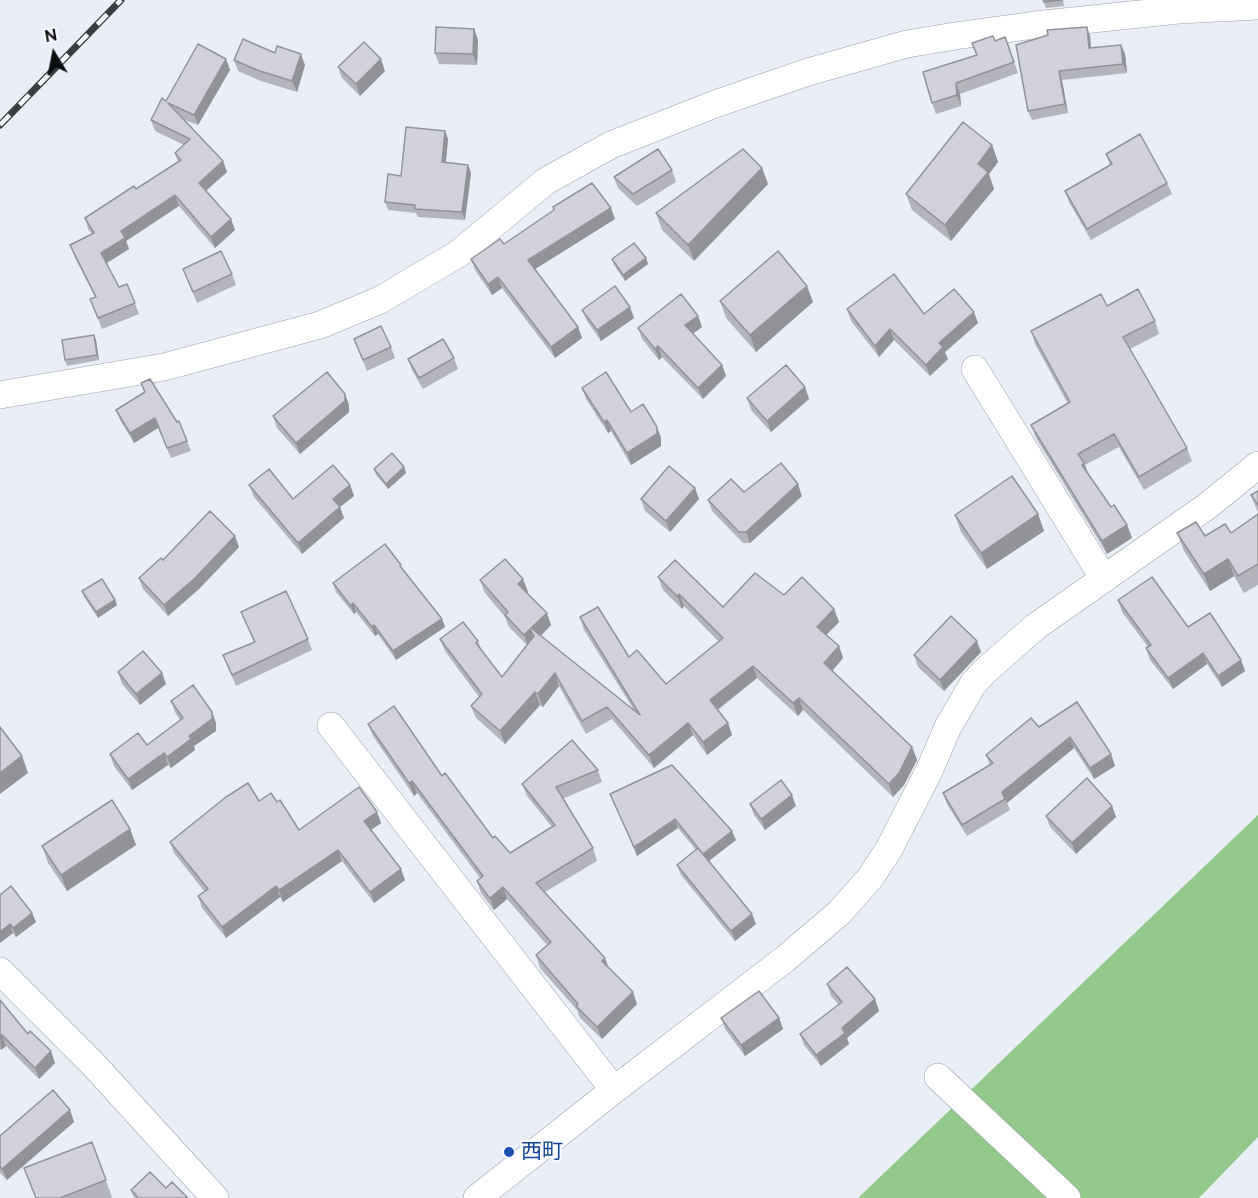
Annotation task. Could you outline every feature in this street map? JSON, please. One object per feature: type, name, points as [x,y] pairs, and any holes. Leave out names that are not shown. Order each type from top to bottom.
[{"type":"street","points":[[0,395],[165,367],[320,325],[380,300],[458,254],[546,181],[611,145],[715,104],[777,83],[907,44],[1033,12],[1178,10],[1258,6]]},
{"type":"street","points":[[975,369],[1104,579]]},
{"type":"street","points":[[477,1198],[814,936],[856,896],[890,849],[948,727],[973,684],[993,663],[1035,627],[1206,507],[1258,465]]},
{"type":"street","points":[[331,726],[614,1090]]},
{"type":"street","points":[[0,971],[93,1064],[215,1198]]},
{"type":"street","points":[[938,1077],[1067,1198]]},
{"type":"green space","points":[[1258,815],[1258,1137],[1199,1198],[858,1198]]},
{"type":"building","points":[[436,27],[474,29],[473,54],[435,53]]},
{"type":"building","points":[[1087,27],[1089,48],[1121,45],[1123,64],[1059,71],[1065,104],[1028,111],[1016,45],[1048,35],[1047,30]]},
{"type":"building","points":[[993,36],[995,41],[1005,37],[1014,62],[956,83],[957,95],[932,103],[923,72],[977,55],[972,43]]},
{"type":"building","points":[[243,39],[275,53],[277,46],[301,54],[292,81],[234,60]]},
{"type":"building","points":[[364,42],[381,59],[356,84],[338,67]]},
{"type":"building","points":[[198,44],[226,59],[194,115],[168,103],[223,161],[199,183],[231,219],[211,237],[175,195],[121,231],[125,238],[101,253],[119,287],[127,284],[135,303],[98,318],[90,299],[96,297],[70,245],[94,233],[85,218],[134,186],[136,189],[181,160],[175,153],[190,139],[151,120],[162,98],[166,101]]},
{"type":"building","points":[[963,122],[992,145],[978,164],[988,172],[945,225],[906,194]]},
{"type":"building","points":[[406,127],[445,131],[442,162],[468,165],[462,212],[415,209],[415,205],[385,202],[388,174],[401,176]]},
{"type":"building","points":[[1140,134],[1167,183],[1087,229],[1065,191],[1112,164],[1106,154]]},
{"type":"building","points":[[658,149],[672,170],[633,194],[614,177]]},
{"type":"building","points":[[743,149],[762,168],[688,245],[656,213]]},
{"type":"building","points":[[592,183],[611,208],[528,260],[578,327],[551,347],[498,277],[488,284],[471,259],[500,239],[504,244],[554,210],[553,207]]},
{"type":"building","points":[[634,243],[646,258],[623,275],[612,259]]},
{"type":"building","points":[[221,251],[232,274],[193,292],[183,269]]},
{"type":"building","points":[[778,251],[807,286],[750,335],[720,301]]},
{"type":"building","points":[[894,274],[924,314],[954,289],[974,312],[939,343],[943,347],[926,365],[890,329],[875,346],[847,309]]},
{"type":"building","points":[[615,286],[630,307],[597,330],[582,310]]},
{"type":"building","points":[[1138,289],[1155,321],[1123,337],[1187,448],[1139,477],[1114,434],[1078,454],[1084,463],[1082,465],[1111,507],[1114,505],[1127,525],[1102,541],[1031,425],[1070,402],[1031,331],[1101,294],[1107,306]]},
{"type":"building","points":[[681,294],[698,316],[685,325],[722,365],[698,388],[658,346],[655,349],[638,328]]},
{"type":"building","points":[[381,326],[391,347],[363,360],[354,339]]},
{"type":"building","points":[[94,335],[97,355],[65,360],[62,340]]},
{"type":"building","points":[[443,339],[454,358],[419,378],[408,359]]},
{"type":"building","points":[[786,365],[805,387],[767,421],[747,398]]},
{"type":"building","points":[[327,372],[345,394],[345,401],[296,443],[273,416]]},
{"type":"building","points":[[606,372],[631,412],[643,404],[657,427],[657,434],[627,453],[607,420],[604,422],[582,388]]},
{"type":"building","points":[[150,379],[177,422],[179,421],[187,441],[167,448],[155,418],[130,433],[116,410],[145,392],[141,383]]},
{"type":"building","points":[[392,453],[404,467],[386,484],[374,469]]},
{"type":"building","points":[[781,463],[798,484],[746,532],[739,532],[708,500],[731,479],[744,492]]},
{"type":"building","points":[[333,465],[350,485],[333,499],[340,507],[298,543],[249,485],[269,469],[293,499]]},
{"type":"building","points":[[669,466],[695,488],[666,521],[641,499]]},
{"type":"building","points":[[1012,476],[1038,514],[981,553],[955,515]]},
{"type":"building","points":[[1258,491],[1258,505],[1251,495]]},
{"type":"building","points":[[210,511],[235,536],[195,578],[164,605],[139,578],[161,558],[163,560]]},
{"type":"building","points":[[1258,514],[1258,564],[1238,576],[1228,559],[1204,574],[1177,533],[1196,522],[1205,536],[1225,524],[1231,533]]},
{"type":"building","points":[[385,544],[442,619],[393,651],[374,625],[372,627],[353,603],[351,606],[333,583]]},
{"type":"building","points":[[505,559],[523,579],[518,584],[547,613],[531,628],[640,715],[580,617],[598,607],[629,657],[637,650],[666,684],[723,638],[679,594],[677,596],[658,577],[675,560],[723,607],[755,573],[784,595],[802,577],[834,609],[817,627],[839,646],[824,663],[912,747],[899,773],[889,784],[799,698],[793,703],[753,666],[710,700],[728,723],[703,742],[688,723],[649,755],[607,707],[582,721],[555,673],[538,694],[535,692],[500,731],[471,706],[482,694],[440,639],[463,622],[502,677],[534,636],[530,629],[524,635],[505,615],[508,612],[480,580]]},
{"type":"building","points":[[1152,577],[1188,627],[1210,613],[1241,660],[1218,676],[1203,653],[1168,678],[1146,648],[1151,645],[1118,600]]},
{"type":"building","points":[[102,579],[115,600],[96,612],[82,591]]},
{"type":"building","points":[[286,591],[308,639],[232,675],[223,655],[255,642],[241,612]]},
{"type":"building","points":[[951,616],[977,641],[940,680],[914,655]]},
{"type":"building","points":[[143,651],[162,673],[136,694],[118,672]]},
{"type":"building","points":[[193,685],[212,712],[212,719],[189,736],[191,739],[167,757],[164,753],[128,779],[110,754],[138,733],[147,745],[183,718],[171,701]]},
{"type":"building","points":[[1077,702],[1111,754],[1090,768],[1070,737],[1002,792],[1005,799],[962,825],[943,793],[993,763],[986,755],[1031,718],[1039,727]]},
{"type":"building","points":[[394,706],[442,776],[445,773],[493,838],[495,836],[510,853],[555,825],[522,784],[572,740],[598,770],[556,787],[593,848],[536,883],[605,958],[602,961],[633,992],[597,1027],[576,1006],[578,1004],[536,955],[551,942],[503,887],[490,898],[488,896],[477,881],[483,876],[412,781],[409,783],[368,724]]},
{"type":"building","points":[[0,727],[22,756],[0,773]]},
{"type":"building","points":[[672,765],[732,831],[703,854],[675,819],[634,847],[610,794]]},
{"type":"building","points":[[1087,778],[1112,806],[1072,843],[1046,816]]},
{"type":"building","points":[[781,780],[792,795],[761,819],[750,804]]},
{"type":"building","points":[[248,783],[259,801],[271,793],[277,802],[280,800],[299,830],[359,787],[377,812],[364,821],[401,869],[370,892],[338,850],[279,890],[276,886],[222,927],[198,896],[208,889],[170,842],[226,797]]},
{"type":"building","points":[[112,800],[130,829],[61,875],[42,846]]},
{"type":"building","points":[[698,848],[752,914],[731,931],[677,865]]},
{"type":"building","points":[[11,886],[32,913],[13,928],[10,924],[0,932],[0,895]]},
{"type":"building","points":[[847,967],[875,999],[842,1028],[845,1033],[816,1055],[800,1034],[842,1002],[827,984]]},
{"type":"building","points":[[759,991],[779,1018],[741,1045],[721,1018]]},
{"type":"building","points":[[0,1000],[28,1034],[30,1031],[51,1051],[35,1068],[2,1035],[0,1036]]},
{"type":"building","points":[[53,1090],[70,1110],[2,1169],[0,1166],[0,1136]]},
{"type":"building","points":[[92,1142],[106,1180],[60,1198],[36,1198],[24,1168]]},
{"type":"building","points":[[150,1172],[166,1188],[172,1182],[188,1198],[139,1198],[131,1190]]},
{"type":"railway","points":[[0,125],[121,0]]},
{"type":"place","name":"西町","points":[[509,1152]]}]
